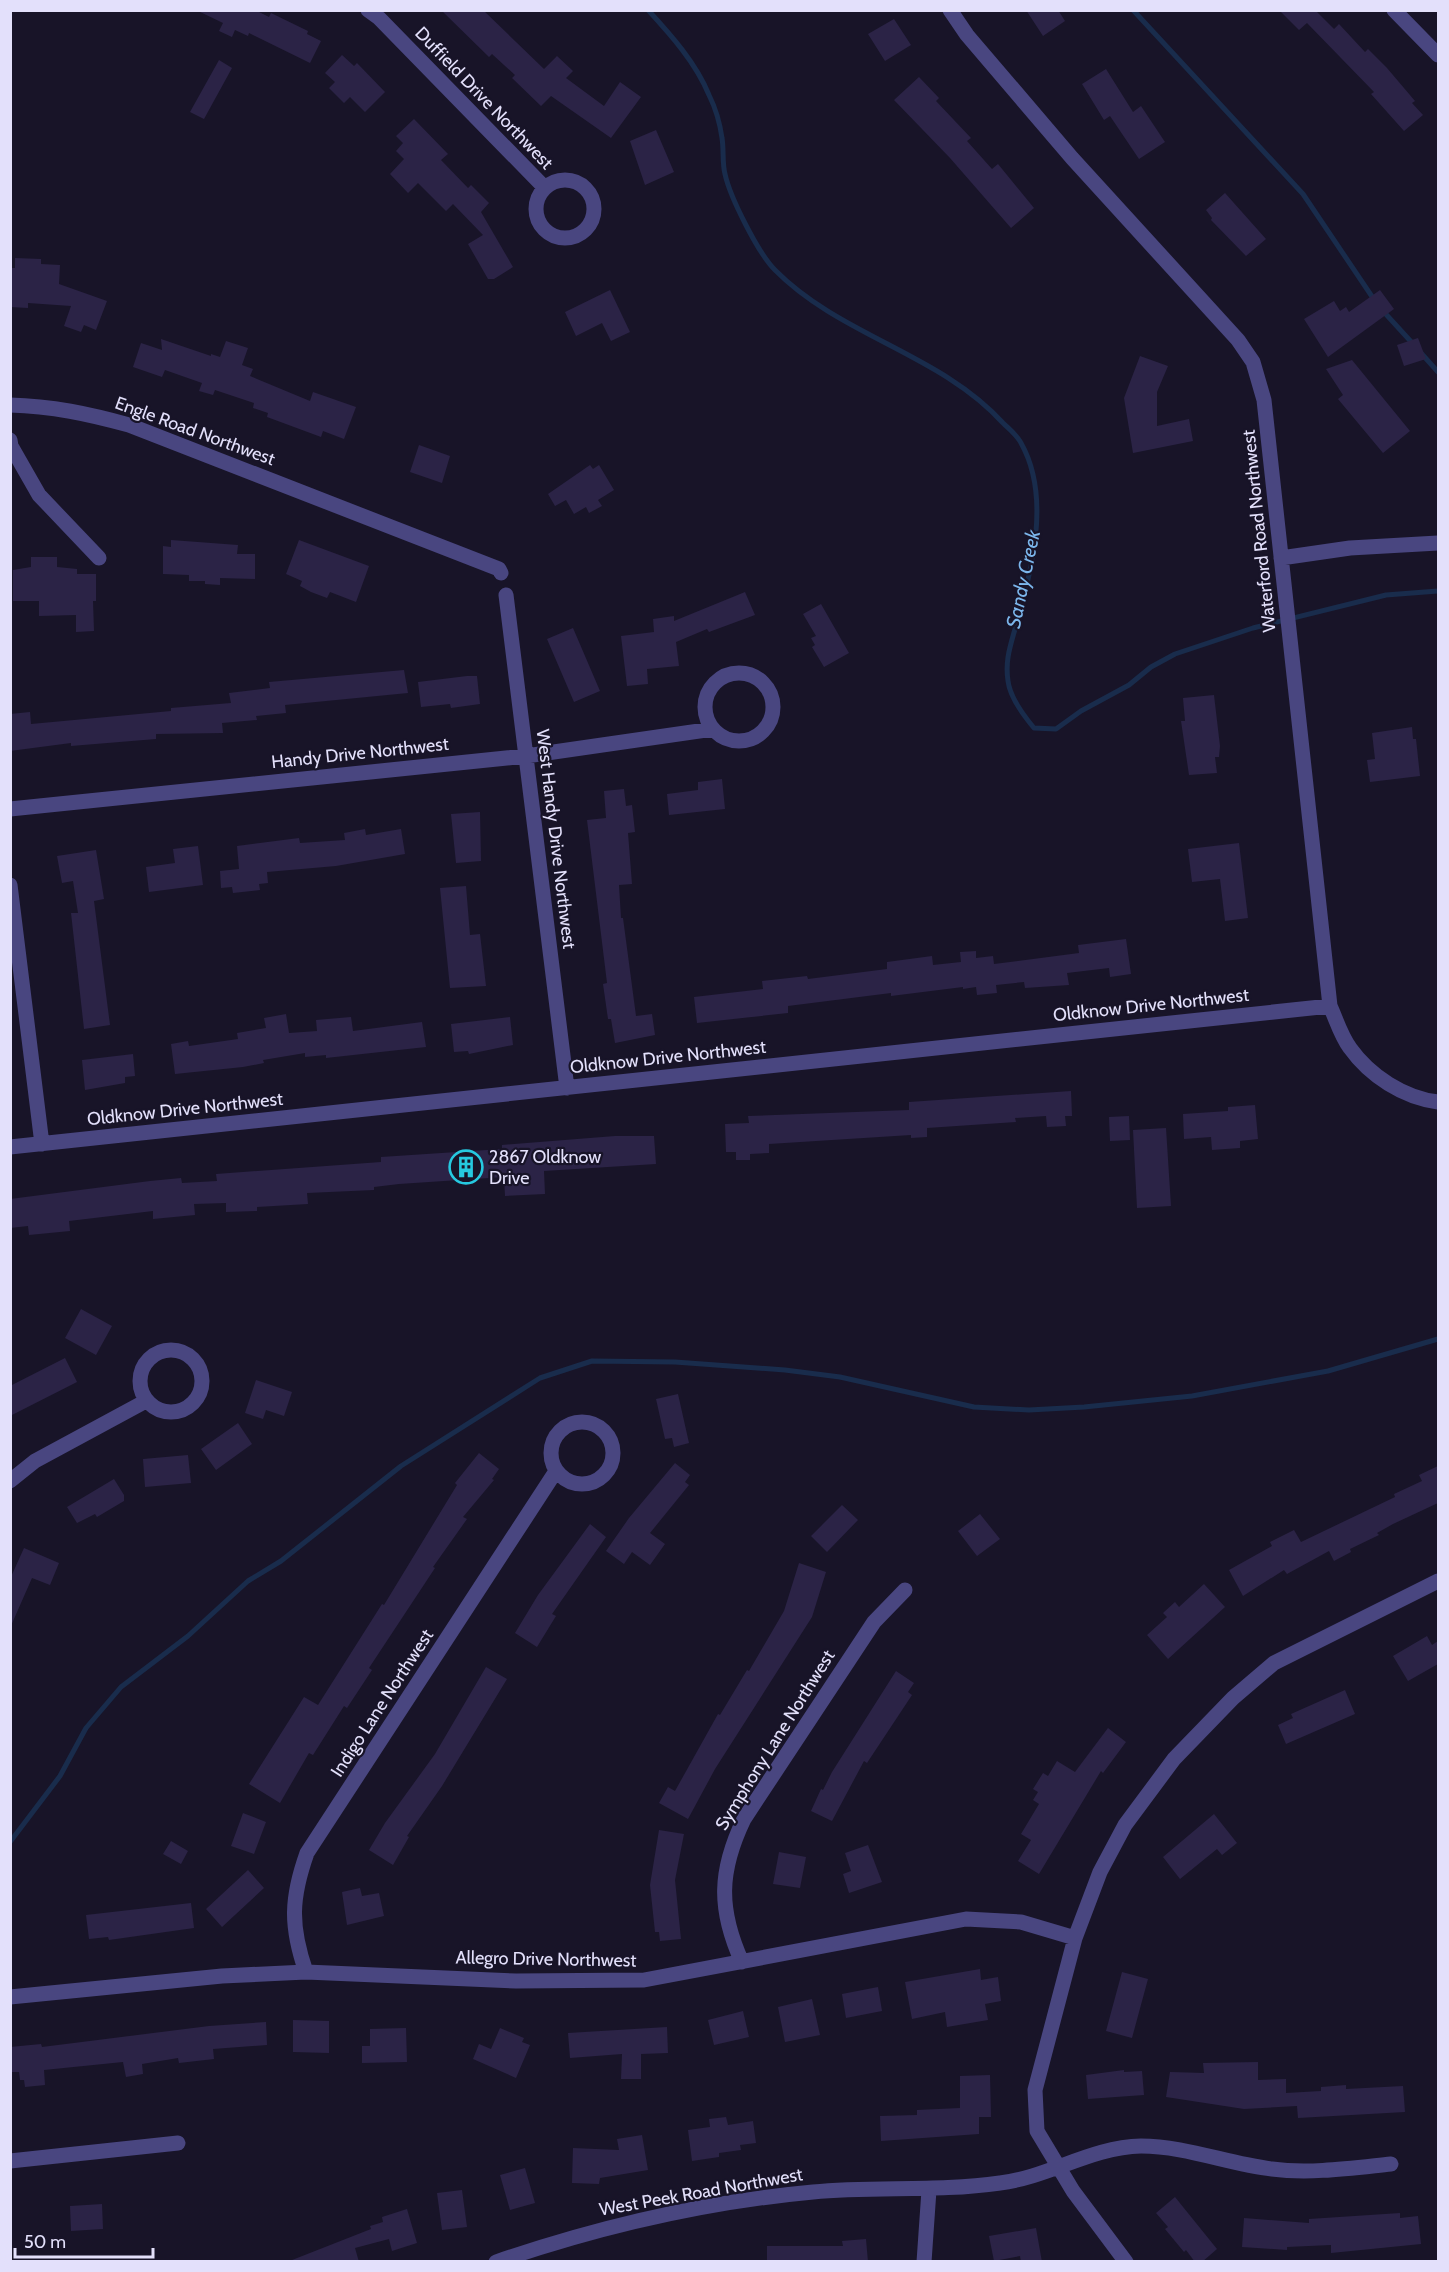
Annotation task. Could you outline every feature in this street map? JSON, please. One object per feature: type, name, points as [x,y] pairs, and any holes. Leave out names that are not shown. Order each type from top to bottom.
[{"type":"street","name":"Duffield Drive Northwest","points":[[368,10],[379,18],[545,188]]},
{"type":"street","name":"Waterford Road Northwest","points":[[950,10],[967,35],[1057,141],[1238,340],[1253,362],[1264,400],[1330,1006],[1349,1047],[1381,1080],[1422,1100],[1438,1102]]},
{"type":"street","points":[[1394,10],[1438,55]]},
{"type":"street","name":"Engle Road Northwest","points":[[10,405],[85,412],[129,425],[499,569],[501,573]]},
{"type":"street","points":[[10,440],[15,454],[39,495],[99,558]]},
{"type":"street","points":[[1281,558],[1350,548],[1438,543]]},
{"type":"street","name":"West Handy Drive Northwest","points":[[506,594],[567,1088]]},
{"type":"street","name":"Handy Drive Northwest","points":[[10,809],[526,756],[713,729],[733,740],[756,737],[771,720],[773,708],[767,687],[759,679],[738,672],[718,680],[706,698],[705,709],[713,729]]},
{"type":"street","points":[[10,885],[42,1144]]},
{"type":"street","name":"Oldknow Drive Northwest","points":[[10,1147],[1330,1006]]},
{"type":"street","points":[[180,1351],[197,1363],[202,1383],[200,1394],[185,1409],[164,1412],[146,1401],[140,1382],[141,1372],[152,1356],[160,1352],[180,1351]]},
{"type":"street","points":[[10,1481],[35,1461],[146,1401]]},
{"type":"street","points":[[586,1423],[604,1432],[613,1450],[612,1461],[601,1478],[582,1485],[572,1483],[556,1471],[552,1462],[553,1442],[567,1426],[586,1423]]},
{"type":"street","name":"Indigo Lane Northwest","points":[[306,1972],[296,1943],[293,1913],[297,1881],[307,1853],[556,1471]]},
{"type":"street","points":[[1126,2262],[1073,2191],[1037,2131],[1035,2090],[1075,1938],[1100,1872],[1125,1826],[1174,1759],[1233,1698],[1274,1663],[1438,1581]]},
{"type":"street","name":"Symphony Lane Northwest","points":[[742,1962],[730,1935],[724,1907],[724,1878],[732,1845],[744,1819],[874,1622],[905,1590]]},
{"type":"street","name":"Allegro Drive Northwest","points":[[10,1997],[222,1976],[306,1972],[516,1981],[644,1980],[966,1919],[1021,1922],[1075,1938]]},
{"type":"street","points":[[10,2161],[178,2143]]},
{"type":"street","name":"West Peek Road Northwest","points":[[496,2262],[571,2236],[681,2212],[771,2196],[816,2192],[929,2190],[1004,2183],[1105,2151],[1141,2146],[1181,2150],[1237,2164],[1275,2170],[1329,2170],[1391,2164]]},
{"type":"street","points":[[924,2262],[929,2190]]},
{"type":"building","points":[[196,10],[255,10],[269,17],[271,13],[308,31],[307,34],[321,41],[310,63],[249,33],[248,36],[235,30],[232,37],[219,31],[223,23]]},
{"type":"building","points":[[441,10],[483,10],[544,69],[557,56],[573,71],[566,78],[604,106],[620,82],[641,97],[611,138],[551,96],[541,106],[512,78],[515,75],[492,54],[489,57]]},
{"type":"building","points":[[1026,10],[1058,10],[1065,21],[1043,36]]},
{"type":"building","points":[[1279,10],[1319,10],[1317,12],[1334,29],[1339,24],[1365,52],[1368,49],[1387,68],[1415,101],[1412,103],[1423,115],[1404,131],[1371,94],[1374,92],[1307,23],[1299,30]]},
{"type":"building","points":[[894,19],[911,45],[885,61],[868,34]]},
{"type":"building","points":[[342,55],[354,66],[357,63],[385,92],[365,112],[350,97],[344,103],[329,88],[335,82],[325,73]]},
{"type":"building","points":[[219,60],[232,68],[204,119],[190,112]]},
{"type":"building","points":[[1106,69],[1133,112],[1141,106],[1165,142],[1139,159],[1110,116],[1104,120],[1082,84]]},
{"type":"building","points":[[919,77],[939,98],[936,101],[971,138],[967,141],[992,169],[998,164],[1034,208],[1011,228],[950,158],[894,100]]},
{"type":"building","points":[[414,119],[448,154],[441,160],[468,188],[471,185],[489,203],[481,212],[513,267],[494,279],[488,279],[468,244],[483,235],[453,204],[446,211],[418,183],[408,193],[390,174],[404,159],[396,151],[403,143],[396,136]]},
{"type":"building","points":[[656,130],[674,172],[645,185],[630,141]]},
{"type":"building","points":[[1225,193],[1266,239],[1246,256],[1211,220],[1206,210]]},
{"type":"building","points":[[15,258],[41,259],[41,264],[60,265],[59,284],[107,301],[96,330],[84,325],[81,332],[64,326],[71,306],[28,303],[28,308],[10,307],[10,268],[15,268]]},
{"type":"building","points":[[610,290],[630,332],[611,341],[602,323],[576,336],[565,312]]},
{"type":"building","points":[[1380,290],[1394,309],[1328,357],[1304,319],[1334,301],[1340,311],[1346,307],[1349,312]]},
{"type":"building","points":[[1418,338],[1426,359],[1404,366],[1397,345]]},
{"type":"building","points":[[161,339],[220,357],[226,341],[248,348],[242,365],[253,369],[250,376],[310,401],[313,392],[356,407],[344,439],[323,431],[321,437],[267,417],[268,413],[253,408],[254,403],[215,390],[213,395],[199,391],[202,383],[165,370],[162,377],[133,367],[141,343],[162,350]]},
{"type":"building","points":[[1140,356],[1168,366],[1157,392],[1157,426],[1189,419],[1193,441],[1133,453],[1124,398]]},
{"type":"building","points":[[1352,360],[1410,431],[1383,453],[1338,399],[1343,395],[1326,369]]},
{"type":"building","points":[[419,445],[450,456],[442,483],[410,472]]},
{"type":"building","points":[[590,465],[593,469],[599,465],[614,490],[598,500],[602,506],[589,513],[586,507],[574,514],[566,500],[555,506],[548,494]]},
{"type":"building","points":[[171,540],[238,545],[237,554],[255,554],[255,579],[220,578],[220,585],[205,584],[205,581],[189,581],[189,575],[163,574],[163,546],[171,547]]},
{"type":"building","points":[[299,540],[369,566],[356,602],[330,592],[327,598],[311,592],[300,586],[302,581],[286,574]]},
{"type":"building","points":[[31,557],[57,557],[57,567],[77,569],[77,574],[96,574],[96,601],[93,601],[94,631],[76,632],[76,615],[39,616],[39,601],[13,601],[13,570],[31,567]]},
{"type":"building","points":[[745,592],[755,615],[709,632],[707,629],[676,642],[679,666],[647,669],[648,684],[627,686],[621,636],[654,632],[653,619],[674,616],[674,621]]},
{"type":"building","points":[[821,604],[849,653],[824,667],[812,647],[815,645],[811,638],[816,636],[803,614]]},
{"type":"building","points":[[573,628],[600,691],[574,702],[547,639]]},
{"type":"building","points":[[404,670],[408,693],[285,705],[286,713],[256,716],[257,720],[222,723],[223,733],[156,734],[156,739],[71,746],[71,743],[10,751],[10,714],[30,712],[31,724],[171,711],[171,708],[231,703],[229,693],[270,688],[269,682]]},
{"type":"building","points":[[477,676],[480,704],[451,708],[450,704],[421,707],[418,682]]},
{"type":"building","points":[[1214,695],[1220,746],[1219,757],[1215,757],[1217,773],[1189,775],[1181,721],[1185,721],[1183,698]]},
{"type":"building","points":[[1412,727],[1413,739],[1416,739],[1420,776],[1370,782],[1367,760],[1375,759],[1372,733]]},
{"type":"building","points":[[722,779],[725,809],[669,815],[667,794],[698,790],[698,782]]},
{"type":"building","points":[[624,789],[626,806],[632,805],[635,832],[628,833],[632,884],[619,885],[621,918],[623,918],[636,1016],[652,1014],[655,1035],[615,1043],[611,1019],[608,1019],[603,984],[607,983],[587,820],[606,818],[604,791]]},
{"type":"building","points":[[480,812],[481,861],[456,863],[451,814]]},
{"type":"building","points":[[365,829],[366,835],[401,829],[405,854],[336,866],[267,872],[268,883],[259,884],[260,890],[233,893],[232,887],[221,888],[220,871],[239,869],[237,846],[299,838],[300,843],[345,840],[344,833]]},
{"type":"building","points":[[1239,843],[1248,918],[1225,921],[1220,879],[1192,882],[1188,849]]},
{"type":"building","points":[[198,846],[203,885],[149,892],[146,867],[175,863],[173,849]]},
{"type":"building","points":[[96,850],[104,899],[94,901],[110,1025],[84,1029],[71,913],[78,913],[73,881],[62,883],[57,856]]},
{"type":"building","points":[[466,886],[470,935],[480,934],[486,986],[450,988],[440,888]]},
{"type":"building","points":[[1126,939],[1131,974],[1110,977],[1109,968],[1067,973],[1069,985],[1025,988],[1024,982],[996,985],[997,993],[977,995],[976,987],[891,996],[891,993],[788,1006],[788,1013],[697,1023],[694,997],[763,989],[762,981],[807,976],[808,979],[887,969],[887,962],[932,956],[933,965],[961,962],[960,952],[976,951],[976,958],[993,956],[994,964],[1079,953],[1078,945]]},
{"type":"building","points":[[286,1014],[289,1033],[317,1031],[316,1020],[351,1017],[353,1031],[422,1022],[426,1047],[326,1058],[326,1055],[305,1057],[305,1053],[263,1060],[264,1063],[243,1067],[175,1074],[171,1044],[188,1041],[189,1046],[238,1039],[237,1033],[266,1028],[264,1018]]},
{"type":"building","points":[[510,1017],[513,1045],[469,1054],[468,1051],[454,1052],[451,1024]]},
{"type":"building","points":[[133,1054],[135,1076],[125,1077],[125,1083],[85,1090],[82,1060]]},
{"type":"building","points":[[1071,1091],[1072,1116],[1065,1116],[1066,1126],[1047,1127],[1046,1116],[1015,1118],[1016,1122],[927,1128],[927,1137],[911,1138],[911,1135],[769,1144],[769,1153],[750,1154],[750,1160],[736,1160],[736,1152],[726,1152],[725,1124],[749,1123],[748,1116],[909,1110],[909,1102]]},
{"type":"building","points":[[1255,1105],[1258,1139],[1240,1141],[1240,1148],[1212,1150],[1211,1137],[1184,1139],[1183,1114],[1228,1111],[1228,1107]]},
{"type":"building","points":[[1129,1116],[1130,1140],[1110,1141],[1109,1117]]},
{"type":"building","points":[[1166,1128],[1171,1206],[1137,1208],[1133,1130]]},
{"type":"building","points":[[615,1136],[654,1136],[656,1164],[544,1171],[545,1194],[505,1196],[504,1177],[399,1184],[374,1187],[374,1190],[307,1193],[308,1204],[257,1207],[257,1211],[226,1212],[226,1203],[194,1204],[195,1215],[153,1219],[153,1211],[69,1221],[70,1231],[29,1235],[28,1226],[10,1228],[10,1199],[181,1178],[182,1183],[217,1181],[216,1174],[381,1162],[381,1157],[502,1149],[502,1145]]},
{"type":"building","points":[[81,1309],[112,1326],[96,1355],[65,1338]]},
{"type":"building","points":[[65,1358],[77,1382],[10,1416],[10,1386]]},
{"type":"building","points":[[256,1380],[292,1392],[284,1416],[266,1410],[263,1419],[245,1413]]},
{"type":"building","points":[[678,1394],[689,1443],[674,1447],[672,1438],[665,1439],[656,1399]]},
{"type":"building","points":[[238,1423],[252,1444],[216,1470],[201,1449]]},
{"type":"building","points":[[479,1453],[499,1469],[492,1479],[494,1480],[463,1517],[467,1519],[433,1567],[435,1568],[369,1668],[372,1670],[347,1708],[344,1706],[313,1755],[309,1753],[280,1803],[249,1784],[304,1697],[318,1705],[382,1604],[384,1605],[457,1485],[455,1483]]},
{"type":"building","points":[[188,1455],[191,1483],[145,1487],[143,1459]]},
{"type":"building","points":[[675,1463],[690,1475],[685,1482],[689,1485],[650,1533],[665,1544],[650,1565],[632,1552],[624,1564],[606,1551],[629,1518]]},
{"type":"building","points":[[1438,1466],[1438,1503],[1393,1524],[1377,1533],[1379,1535],[1350,1549],[1351,1552],[1334,1561],[1329,1551],[1287,1574],[1284,1570],[1243,1596],[1229,1570],[1272,1546],[1270,1542],[1294,1530],[1301,1542],[1395,1497],[1394,1494],[1422,1481],[1419,1475]]},
{"type":"building","points":[[114,1479],[124,1495],[124,1501],[97,1517],[95,1514],[77,1523],[67,1507]]},
{"type":"building","points":[[842,1505],[858,1520],[827,1552],[811,1536]]},
{"type":"building","points":[[980,1514],[1000,1539],[977,1556],[958,1531]]},
{"type":"building","points":[[590,1524],[606,1537],[552,1614],[556,1616],[537,1647],[515,1633],[538,1595]]},
{"type":"building","points":[[24,1548],[59,1563],[50,1585],[32,1578],[10,1628],[10,1579]]},
{"type":"building","points":[[799,1563],[826,1572],[812,1617],[715,1769],[688,1819],[659,1803],[668,1787],[675,1791],[718,1714],[720,1715],[747,1670],[749,1671],[784,1611]]},
{"type":"building","points":[[1204,1584],[1225,1607],[1168,1659],[1147,1635],[1167,1617],[1163,1613],[1175,1602],[1179,1607]]},
{"type":"building","points":[[1427,1636],[1432,1645],[1438,1641],[1438,1664],[1408,1681],[1393,1656]]},
{"type":"building","points":[[486,1667],[507,1679],[442,1786],[407,1836],[409,1837],[393,1865],[369,1850],[385,1823],[435,1754]]},
{"type":"building","points":[[896,1671],[914,1683],[908,1692],[912,1695],[867,1763],[864,1761],[832,1821],[811,1811],[821,1789],[823,1790]]},
{"type":"building","points":[[1345,1690],[1355,1714],[1286,1744],[1278,1725],[1293,1718],[1291,1714]]},
{"type":"building","points":[[1108,1728],[1126,1742],[1103,1773],[1101,1771],[1039,1874],[1018,1861],[1031,1840],[1021,1834],[1039,1804],[1033,1800],[1038,1792],[1033,1789],[1043,1773],[1048,1776],[1057,1761],[1075,1772]]},
{"type":"building","points":[[243,1813],[266,1822],[254,1854],[231,1846]]},
{"type":"building","points":[[1214,1814],[1237,1843],[1222,1855],[1217,1849],[1180,1879],[1163,1857]]},
{"type":"building","points":[[659,1830],[684,1834],[675,1880],[681,1939],[660,1941],[659,1932],[655,1932],[650,1885]]},
{"type":"building","points":[[171,1841],[188,1851],[181,1864],[163,1854]]},
{"type":"building","points":[[868,1845],[882,1882],[849,1893],[843,1874],[851,1871],[845,1853]]},
{"type":"building","points":[[779,1852],[806,1857],[800,1888],[773,1884]]},
{"type":"building","points":[[248,1870],[264,1888],[222,1927],[206,1909]]},
{"type":"building","points":[[360,1888],[362,1896],[379,1893],[384,1916],[347,1925],[342,1892]]},
{"type":"building","points":[[191,1903],[194,1928],[109,1940],[108,1937],[89,1939],[86,1915]]},
{"type":"building","points":[[980,1969],[981,1980],[998,1977],[1001,2001],[985,2004],[988,2020],[947,2027],[945,2012],[912,2019],[905,1982]]},
{"type":"building","points":[[1122,1972],[1148,1979],[1132,2038],[1106,2031]]},
{"type":"building","points":[[878,1987],[882,2011],[846,2018],[842,1994]]},
{"type":"building","points":[[812,1999],[820,2035],[785,2042],[778,2007]]},
{"type":"building","points":[[743,2011],[749,2037],[714,2045],[708,2020]]},
{"type":"building","points":[[293,2020],[329,2021],[329,2053],[293,2052]]},
{"type":"building","points":[[266,2022],[267,2045],[213,2049],[214,2059],[179,2063],[178,2058],[142,2064],[143,2074],[126,2077],[123,2062],[44,2070],[45,2085],[25,2087],[24,2080],[20,2080],[19,2072],[10,2072],[10,2047],[41,2044],[42,2047],[209,2026]]},
{"type":"building","points":[[667,2027],[668,2053],[641,2054],[641,2079],[621,2079],[622,2054],[570,2058],[568,2033]]},
{"type":"building","points":[[406,2028],[407,2062],[362,2063],[362,2046],[370,2046],[370,2029]]},
{"type":"building","points":[[500,2028],[524,2038],[522,2042],[530,2045],[516,2078],[473,2059],[479,2044],[491,2049]]},
{"type":"building","points":[[1258,2062],[1258,2080],[1286,2079],[1286,2093],[1321,2091],[1321,2087],[1346,2085],[1346,2089],[1403,2086],[1405,2112],[1298,2118],[1297,2106],[1244,2109],[1166,2097],[1170,2072],[1204,2073],[1203,2063]]},
{"type":"building","points":[[1124,2070],[1124,2072],[1142,2071],[1144,2095],[1088,2099],[1086,2075]]},
{"type":"building","points":[[990,2075],[991,2117],[979,2117],[979,2134],[881,2141],[880,2116],[917,2115],[917,2110],[960,2108],[960,2076]]},
{"type":"building","points":[[726,2117],[728,2125],[753,2121],[756,2143],[740,2145],[741,2150],[719,2153],[719,2157],[692,2161],[688,2130],[710,2127],[709,2119]]},
{"type":"building","points":[[642,2135],[648,2170],[600,2178],[599,2184],[572,2183],[573,2148],[619,2150],[617,2139]]},
{"type":"building","points":[[525,2168],[535,2203],[510,2210],[500,2175]]},
{"type":"building","points":[[462,2190],[467,2227],[442,2230],[437,2193]]},
{"type":"building","points":[[1175,2197],[1217,2249],[1202,2262],[1195,2262],[1186,2250],[1184,2252],[1165,2229],[1168,2227],[1156,2213]]},
{"type":"building","points":[[102,2204],[103,2229],[71,2231],[70,2206]]},
{"type":"building","points":[[407,2209],[417,2243],[392,2251],[389,2239],[355,2248],[359,2262],[287,2262],[371,2229],[370,2226],[383,2222],[382,2217]]},
{"type":"building","points":[[1400,2213],[1400,2218],[1418,2216],[1421,2244],[1331,2253],[1331,2245],[1287,2247],[1287,2250],[1242,2247],[1244,2218],[1309,2223],[1309,2219]]},
{"type":"building","points":[[1036,2228],[1042,2262],[1021,2262],[1020,2256],[994,2261],[989,2236]]},
{"type":"building","points":[[866,2239],[868,2262],[767,2262],[767,2246],[843,2246],[842,2241]]},
{"type":"waterway","name":"Sandy Creek","points":[[648,10],[682,50],[704,83],[719,121],[724,170],[728,184],[745,224],[768,262],[801,293],[829,312],[921,362],[978,399],[1013,432],[1021,443],[1030,464],[1035,487],[1036,535],[1027,584],[1008,654],[1007,674],[1014,700],[1034,728],[1056,729],[1081,711],[1129,685],[1151,667],[1175,654],[1253,628],[1386,595],[1438,591]]},
{"type":"waterway","points":[[1133,10],[1303,194],[1375,301]]},
{"type":"waterway","points":[[1383,311],[1415,346]]},
{"type":"waterway","points":[[1421,353],[1438,372]]},
{"type":"waterway","points":[[10,1842],[60,1776],[86,1728],[121,1687],[188,1636],[248,1581],[281,1561],[401,1466],[540,1378],[592,1361],[675,1362],[785,1370],[840,1377],[974,1407],[1029,1410],[1192,1396],[1328,1371],[1438,1339]]},
{"type":"place","name":"2867 Oldknow Drive","points":[[466,1167]]}]
